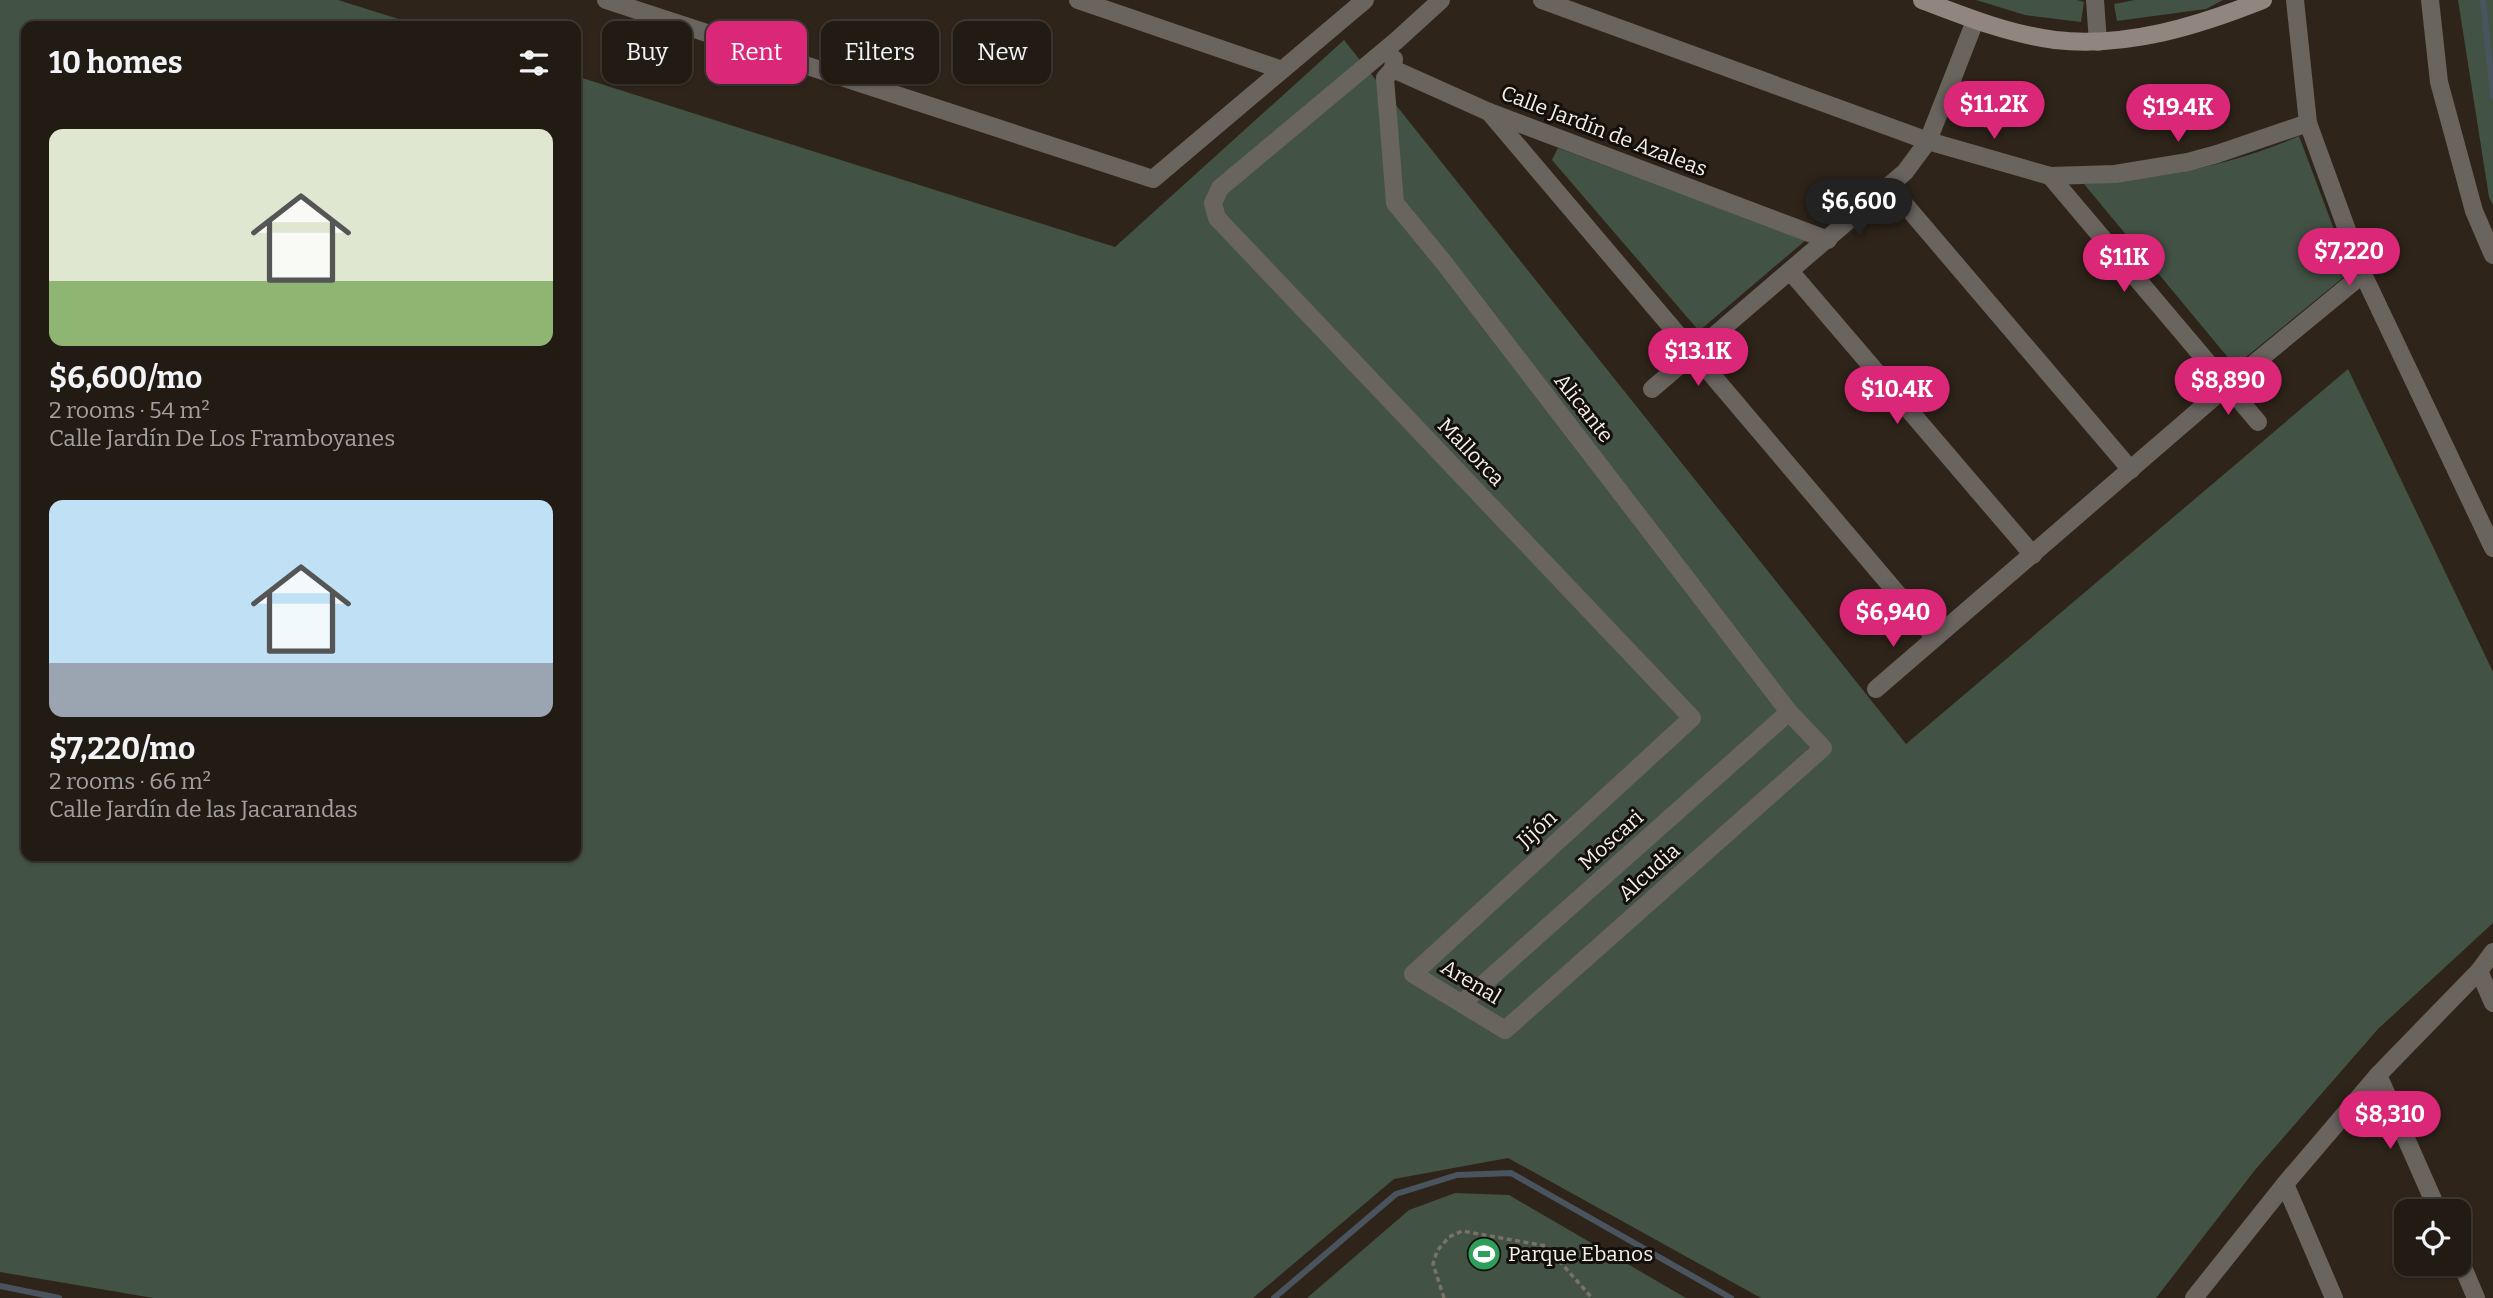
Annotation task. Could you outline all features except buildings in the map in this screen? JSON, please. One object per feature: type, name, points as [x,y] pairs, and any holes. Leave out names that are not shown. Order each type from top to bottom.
[{"type":"street","points":[[606,0],[1151,179],[1155,179],[1365,0]]},
{"type":"street","points":[[1078,0],[1282,70]]},
{"type":"street","points":[[1393,69],[1396,41],[1441,0]]},
{"type":"street","points":[[1542,0],[1928,141],[2050,176],[2115,174],[2188,162],[2308,123]]},
{"type":"street","points":[[1923,0],[1975,21],[2056,40],[2098,42],[2158,34],[2190,26],[2263,0]]},
{"type":"street","points":[[2095,0],[2098,42]]},
{"type":"street","points":[[2295,0],[2308,123],[2363,274],[2493,548]]},
{"type":"street","points":[[2430,0],[2439,82],[2474,211],[2493,255]]},
{"type":"street","points":[[1652,388],[1890,187],[1916,159],[1928,141],[1975,21]]},
{"type":"street","name":"Mallorca","points":[[1396,41],[1220,188],[1213,203],[1217,219],[1692,718]]},
{"type":"street","name":"Calle Jardín de Azaleas","points":[[1393,69],[1489,112],[1828,240]]},
{"type":"street","name":"Alicante","points":[[1393,69],[1385,78],[1395,203],[1445,264],[1789,712],[1823,748]]},
{"type":"street","points":[[1489,112],[1935,638]]},
{"type":"street","points":[[2050,176],[2258,422]]},
{"type":"street","points":[[1890,187],[2132,470]]},
{"type":"street","points":[[1790,271],[2033,555]]},
{"type":"street","points":[[1876,689],[2227,386],[2363,274]]},
{"type":"street","name":"Moscari","points":[[1462,1003],[1789,712]]},
{"type":"street","name":"Jijón","points":[[1413,974],[1692,718]]},
{"type":"street","name":"Alcudia","points":[[1506,1030],[1823,748]]},
{"type":"street","points":[[2194,1298],[2285,1184],[2378,1075],[2479,971],[2493,952]]},
{"type":"street","points":[[2479,971],[2493,1003]]},
{"type":"street","name":"Arenal","points":[[1413,974],[1506,1030]]},
{"type":"street","points":[[2378,1075],[2433,1199]]},
{"type":"street","points":[[2285,1184],[2334,1298]]},
{"type":"street","points":[[2467,1276],[2476,1298]]},
{"type":"path","points":[[1444,1298],[1433,1264],[1437,1251],[1449,1237],[1462,1231],[1546,1246],[1592,1298]]},
{"type":"green space","points":[[0,0],[338,0],[405,21],[21,21],[21,861],[581,861],[581,78],[1115,247],[1344,40],[1906,744],[2348,369],[2493,672],[2493,923],[2378,1029],[2255,1170],[2156,1298],[1761,1298],[1508,1158],[1394,1179],[1253,1298],[153,1298],[0,1272]]},
{"type":"green space","points":[[1976,0],[2084,2],[2081,22],[2025,15]]},
{"type":"green space","points":[[2135,0],[2223,0],[2206,9],[2117,21],[2114,4]]},
{"type":"green space","points":[[2458,0],[2493,0],[2493,205],[2489,197]]},
{"type":"green space","points":[[2299,136],[2350,272],[2235,366],[2084,184],[2154,177],[2199,168],[2250,155]]},
{"type":"green space","points":[[1558,148],[1806,240],[1699,331],[1552,160]]},
{"type":"green space","name":"Parque Ebanos","points":[[1455,1193],[1509,1195],[1686,1298],[1307,1298],[1409,1210]]},
{"type":"waterway","points":[[2483,0],[2493,96]]},
{"type":"waterway","points":[[1274,1298],[1396,1194],[1457,1175],[1511,1173],[1731,1298]]},
{"type":"waterway","points":[[0,1286],[59,1298]]},
{"type":"place","name":"Parque Ebanos","points":[[1484,1254]]}]
